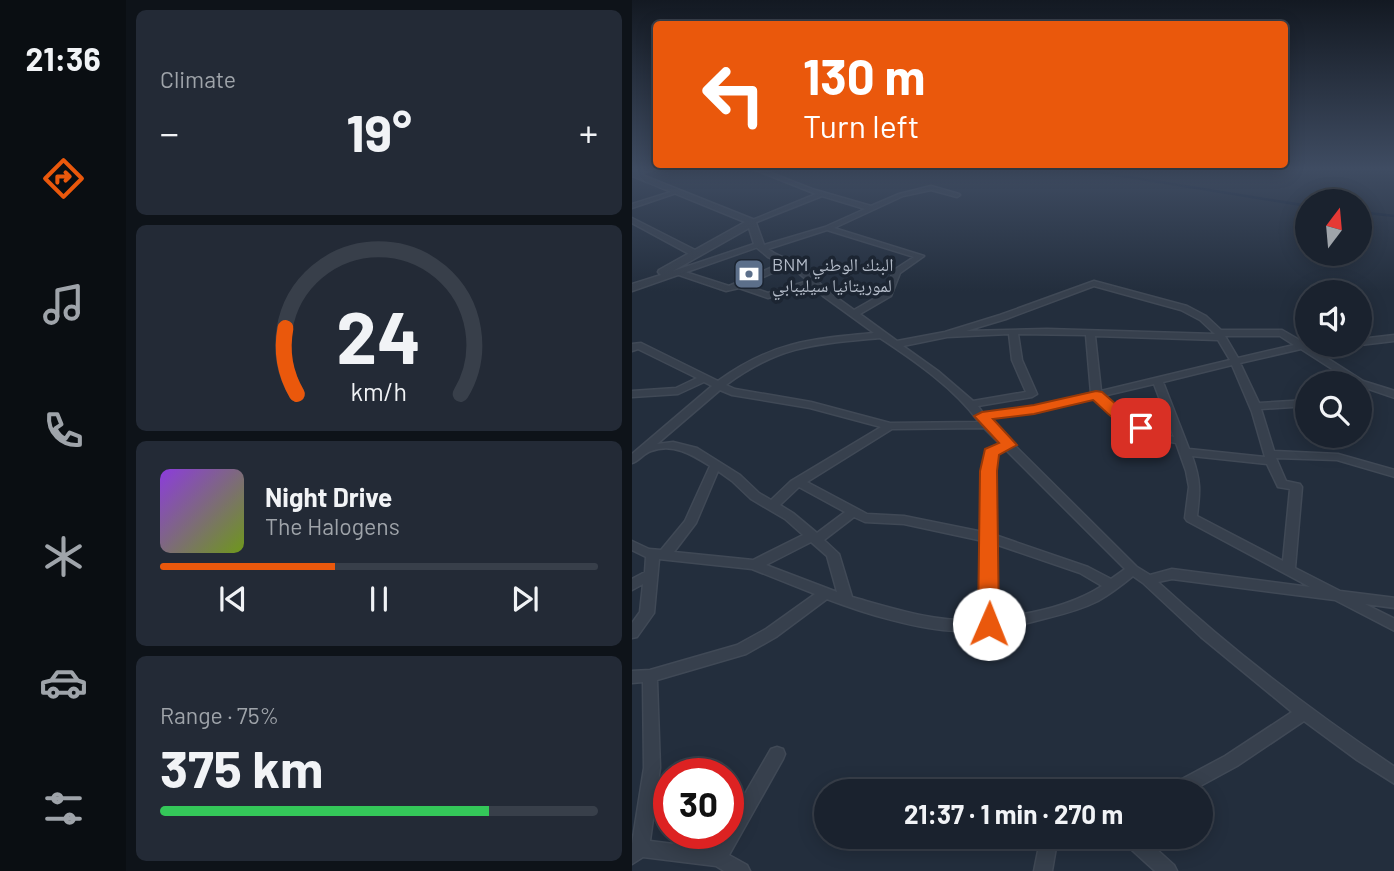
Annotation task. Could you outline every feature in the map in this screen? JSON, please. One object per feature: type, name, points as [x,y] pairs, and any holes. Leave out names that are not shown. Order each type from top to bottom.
[{"type":"street","points":[[721,210],[752,222],[761,247],[788,262],[826,294],[856,313],[880,335],[897,344],[970,404],[1133,570],[1148,580],[1253,674],[1332,735],[1394,777]]},
{"type":"street","points":[[647,282],[752,222],[782,210]]},
{"type":"street","points":[[632,288],[827,228],[866,210]]},
{"type":"street","points":[[634,223],[694,253]]},
{"type":"street","points":[[827,228],[920,256],[897,272],[889,294],[856,313]]},
{"type":"street","points":[[679,272],[729,289],[788,262]]},
{"type":"street","points":[[739,285],[768,296],[813,282]]},
{"type":"street","points":[[897,344],[947,334],[1003,317],[1094,282],[1184,308],[1204,318],[1220,335],[1236,362],[1263,424],[1270,457],[1282,484],[1296,486],[1289,569]]},
{"type":"street","points":[[970,404],[1032,394],[1017,360],[1013,332]]},
{"type":"street","points":[[1090,333],[1096,395],[1122,418],[1160,439],[1183,446],[1270,457],[1338,457],[1394,474]]},
{"type":"street","points":[[947,334],[1090,333],[1161,337],[1282,334],[1295,341]]},
{"type":"street","points":[[632,460],[721,385],[769,355],[803,345],[880,335]]},
{"type":"street","points":[[1372,341],[1394,338]]},
{"type":"street","points":[[632,348],[638,345],[732,392],[810,405],[890,426],[985,421],[1295,349]]},
{"type":"street","points":[[1320,357],[1340,371]]},
{"type":"street","points":[[632,394],[678,391],[703,379]]},
{"type":"street","points":[[1158,381],[1196,487],[1191,518],[1394,626]]},
{"type":"street","points":[[1372,388],[1394,395]]},
{"type":"street","points":[[1255,406],[1295,404]]},
{"type":"street","points":[[772,506],[799,482],[890,426]]},
{"type":"street","points":[[647,447],[673,445],[693,450],[736,478],[755,496],[789,516],[833,554],[846,601]]},
{"type":"street","points":[[989,624],[991,453],[1009,445]]},
{"type":"street","points":[[632,633],[647,613],[651,574],[659,554],[690,523],[715,466]]},
{"type":"street","points":[[799,482],[865,518],[937,525],[991,538],[1084,570],[1111,585]]},
{"type":"street","points":[[754,565],[815,538],[853,512]]},
{"type":"street","points":[[632,545],[659,554],[754,565],[846,601],[929,622],[958,626],[989,624],[1049,612],[1085,601],[1133,570]]},
{"type":"street","points":[[632,585],[651,574]]},
{"type":"street","points":[[1148,580],[1172,574],[1394,603]]},
{"type":"street","points":[[632,677],[650,676],[740,650],[771,633],[824,593]]},
{"type":"street","points":[[650,676],[652,768],[636,851],[718,858],[742,871]]},
{"type":"street","points":[[1197,779],[1231,761],[1303,712]]},
{"type":"street","points":[[718,858],[777,754]]},
{"type":"street","points":[[1043,871],[1047,849]]},
{"type":"street","points":[[1143,849],[1168,871]]},
{"type":"waterway","points":[[1372,213],[1395,216]]},
{"type":"place","name":"BNM البنك الوطني لموريتانيا سيليبابي","points":[[749,274]]},
{"type":"route","points":[[989,624],[991,453],[1009,445],[987,425],[982,416],[1034,410],[1096,395],[1122,418],[1141,428]]}]
